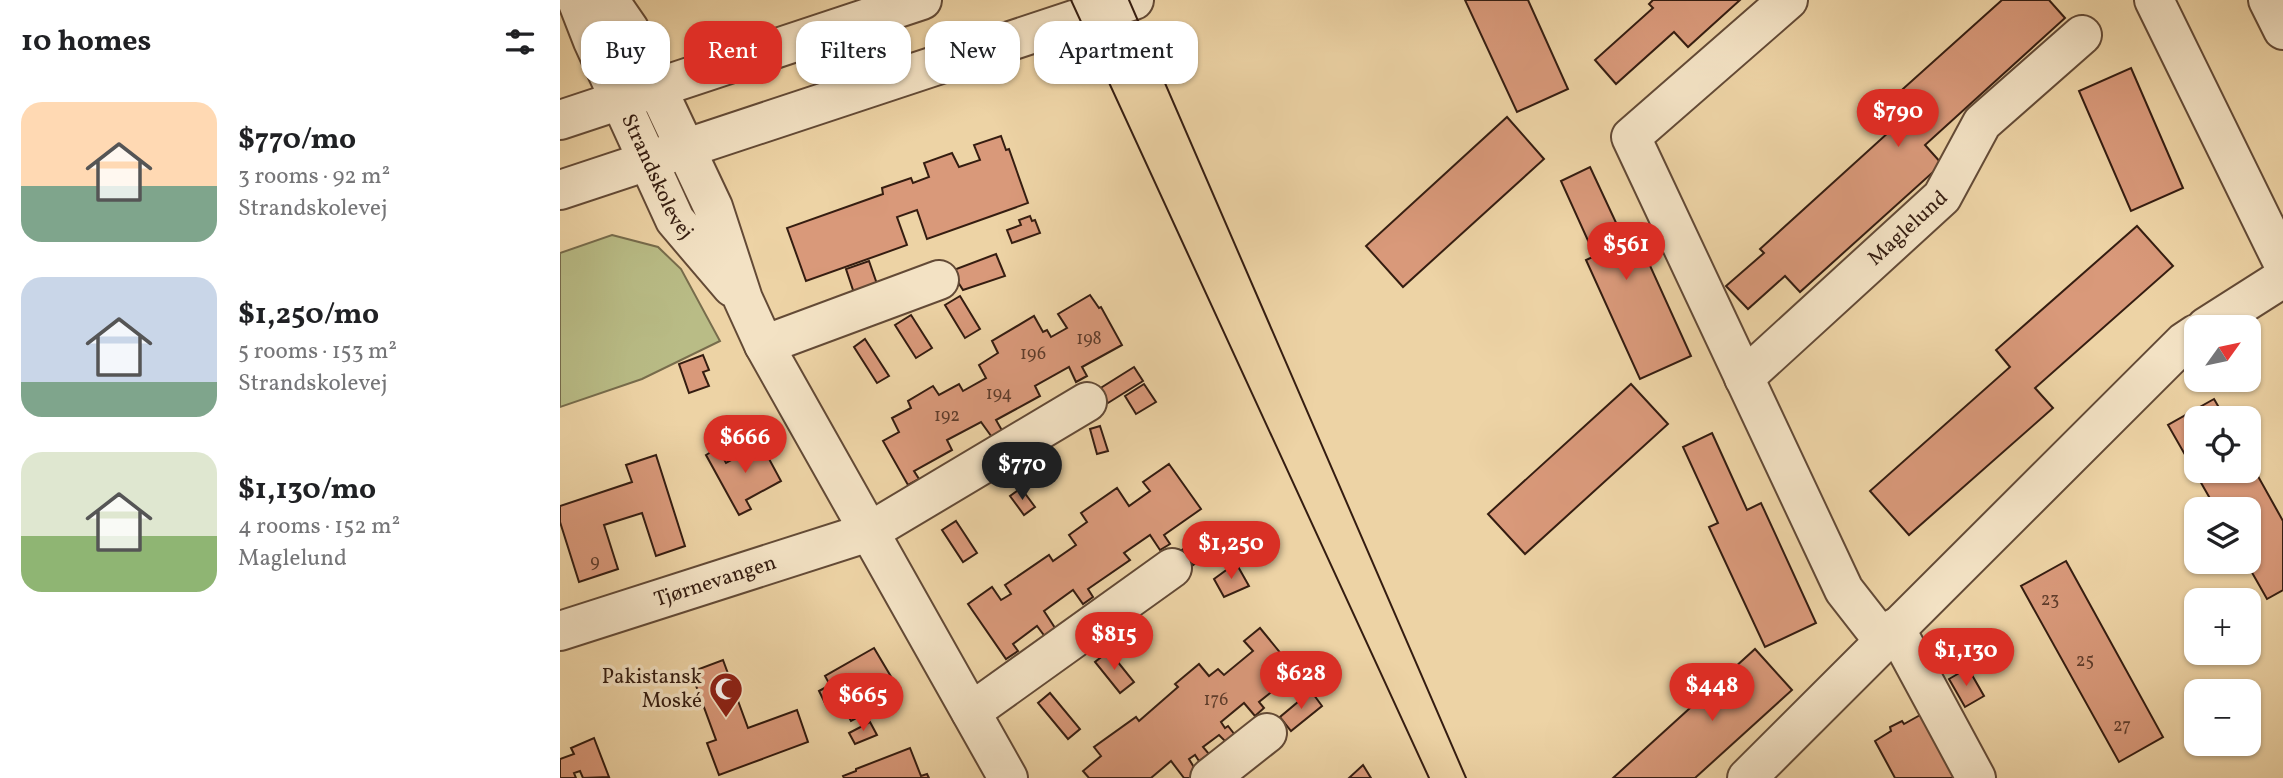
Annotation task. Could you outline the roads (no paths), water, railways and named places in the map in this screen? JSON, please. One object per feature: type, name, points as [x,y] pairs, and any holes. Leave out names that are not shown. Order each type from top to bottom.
[{"type":"street","name":"Strandskolevej","points":[[578,0],[588,30],[675,220],[743,299]]},
{"type":"street","name":"Strandskolevej","points":[[610,0],[629,29],[713,207],[743,299],[764,345],[1008,778]]},
{"type":"street","points":[[560,120],[922,0]]},
{"type":"street","points":[[560,190],[1135,0]]},
{"type":"street","points":[[1788,0],[1631,137],[1844,590],[1889,634],[1976,778]]},
{"type":"street","points":[[2154,0],[2283,263]]},
{"type":"street","points":[[2268,0],[2283,30]]},
{"type":"street","name":"Maglelund","points":[[1744,378],[1942,197],[1982,123],[2082,35]]},
{"type":"street","points":[[2225,315],[2283,278]]},
{"type":"street","points":[[764,345],[939,280]]},
{"type":"street","points":[[1747,778],[2184,342]]},
{"type":"street","points":[[869,532],[1087,402]]},
{"type":"street","name":"Tjørnevangen","points":[[560,631],[869,532]]},
{"type":"street","points":[[971,712],[1172,568]]},
{"type":"street","points":[[1210,778],[1267,733]]},
{"type":"tram line","points":[[1071,0],[1429,778]]},
{"type":"tram line","points":[[1129,0],[1466,778]]},
{"type":"place","name":"Pakistansk Moské","points":[[726,719]]}]
